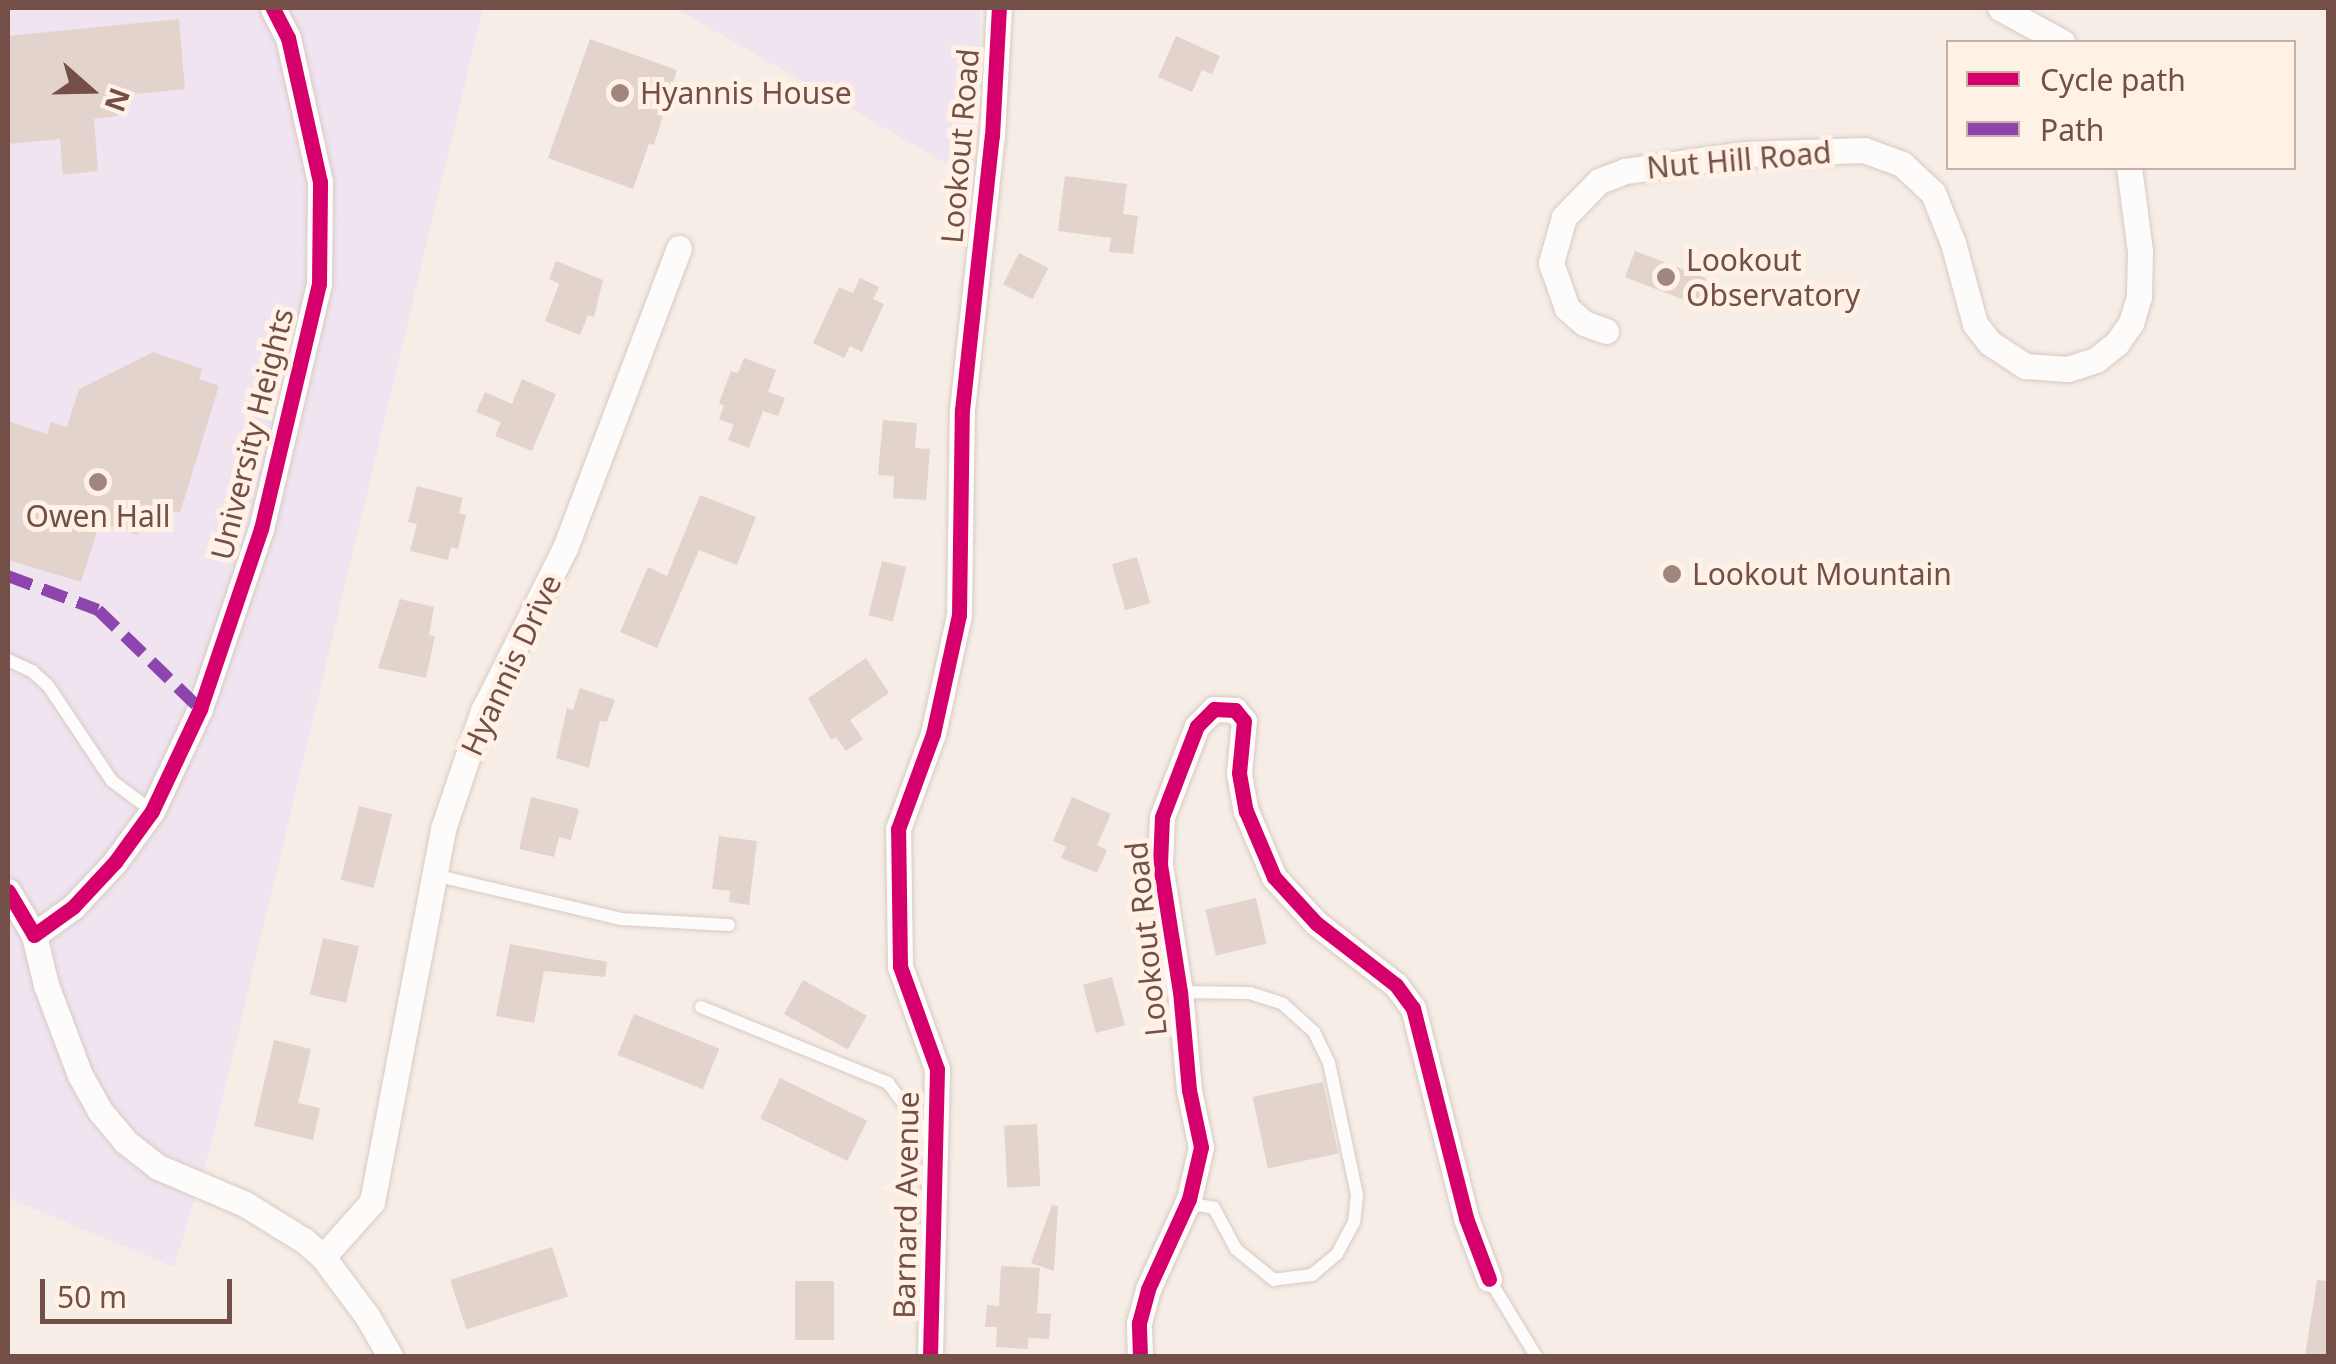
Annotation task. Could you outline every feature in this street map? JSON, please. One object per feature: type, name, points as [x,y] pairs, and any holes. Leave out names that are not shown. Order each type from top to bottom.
[{"type":"street","name":"University Heights","points":[[34,934],[73,907],[115,862],[152,810],[200,709],[261,529],[318,284],[320,182],[288,38],[273,8]]},
{"type":"street","name":"Lookout Road","points":[[962,410],[992,136],[998,8]]},
{"type":"street","points":[[2000,8],[2058,40]]},
{"type":"street","name":"Nut Hill Road","points":[[1606,331],[1584,323],[1567,308],[1551,263],[1564,217],[1580,196],[1599,181],[1625,171],[1745,154],[1864,150],[1902,164],[1933,193],[1953,243],[1975,324],[1990,343],[2025,366],[2048,371],[2096,360],[2131,323],[2139,297],[2140,251],[2129,170]]},
{"type":"street","name":"Hyannis Drive","points":[[324,1257],[372,1202],[443,829],[483,711],[565,548],[678,248]]},
{"type":"street","name":"Barnard Avenue","points":[[930,1356],[937,1069],[900,966],[898,829],[933,734],[960,614],[962,410]]},
{"type":"street","name":"Lookout Road","points":[[1140,1356],[1139,1323],[1148,1289],[1198,1172],[1202,1147],[1190,1090],[1160,864],[1162,818],[1197,726],[1214,709],[1235,710],[1244,721],[1239,773],[1242,792],[1259,847],[1274,878],[1316,923],[1396,985],[1413,1008],[1466,1218],[1489,1279]]},
{"type":"street","points":[[8,891],[34,934],[46,985],[80,1075],[100,1111],[126,1142],[158,1167],[276,1222],[324,1257],[390,1356]]},
{"type":"lane","points":[[8,660],[32,671],[49,687],[112,782],[152,810]]},
{"type":"lane","points":[[434,875],[621,919],[729,926]]},
{"type":"lane","points":[[1180,992],[1250,992],[1283,1004],[1314,1032],[1329,1062],[1357,1195],[1354,1222],[1337,1254],[1312,1275],[1274,1280],[1236,1249],[1214,1208],[1199,1205],[1181,1215]]},
{"type":"lane","points":[[701,1007],[888,1083],[936,1146]]},
{"type":"lane","points":[[1489,1279],[1536,1356]]},
{"type":"shaded area","points":[[8,8],[483,8],[212,1142],[174,1267],[8,1198]]},
{"type":"shaded area","points":[[675,8],[980,8],[974,179]]},
{"type":"building","points":[[179,19],[185,89],[115,96],[117,116],[94,119],[98,171],[63,175],[60,139],[8,144],[8,36]]},
{"type":"building","points":[[1176,36],[1220,56],[1212,74],[1202,70],[1192,92],[1158,77]]},
{"type":"building","name":"Hyannis House","points":[[590,39],[677,70],[654,145],[649,144],[633,189],[548,158]]},
{"type":"building","points":[[1065,176],[1127,184],[1123,214],[1138,216],[1133,254],[1109,252],[1111,238],[1058,231]]},
{"type":"building","name":"Lookout Observatory","points":[[1635,251],[1707,279],[1697,305],[1625,277]]},
{"type":"building","points":[[1019,253],[1048,268],[1033,299],[1003,284]]},
{"type":"building","points":[[556,261],[603,280],[594,317],[588,315],[580,335],[545,321],[559,284],[549,279]]},
{"type":"building","points":[[860,278],[879,287],[873,299],[884,304],[862,352],[850,346],[844,358],[813,343],[839,287],[853,293]]},
{"type":"building","name":"Owen Hall","points":[[153,352],[202,369],[199,379],[219,386],[180,513],[160,507],[153,525],[141,521],[137,535],[100,522],[81,582],[8,560],[8,421],[47,434],[51,422],[67,427],[79,389]]},
{"type":"building","points":[[744,358],[776,370],[768,392],[785,398],[778,416],[763,411],[749,448],[728,440],[734,425],[719,419],[724,406],[719,403],[731,371],[738,373]]},
{"type":"building","points":[[522,379],[556,394],[532,451],[495,436],[501,422],[476,412],[485,392],[512,404]]},
{"type":"building","points":[[883,420],[917,423],[915,448],[930,449],[926,500],[893,498],[894,476],[878,475]]},
{"type":"building","points":[[417,486],[463,498],[459,513],[466,515],[458,549],[451,547],[448,560],[410,551],[417,524],[408,522]]},
{"type":"building","points":[[700,495],[756,517],[737,565],[699,550],[657,648],[620,632],[648,567],[667,576]]},
{"type":"building","points":[[1137,557],[1150,603],[1125,610],[1112,564]]},
{"type":"building","points":[[882,561],[906,567],[893,621],[868,615]]},
{"type":"building","points":[[400,599],[434,607],[429,635],[435,636],[426,678],[378,668]]},
{"type":"building","points":[[866,658],[889,693],[850,720],[863,739],[846,751],[836,737],[831,740],[808,698]]},
{"type":"building","points":[[580,688],[615,700],[607,722],[600,721],[589,768],[556,758],[567,708],[573,710]]},
{"type":"building","points":[[531,797],[579,809],[571,840],[559,837],[554,857],[519,849]]},
{"type":"building","points":[[1072,797],[1111,814],[1097,845],[1107,850],[1097,873],[1061,858],[1066,847],[1053,841]]},
{"type":"building","points":[[359,806],[392,814],[374,888],[341,880]]},
{"type":"building","points":[[719,836],[757,841],[749,905],[729,902],[730,891],[712,889]]},
{"type":"building","points":[[1256,898],[1267,944],[1216,955],[1205,910]]},
{"type":"building","points":[[323,938],[359,946],[346,1003],[310,995]]},
{"type":"building","points":[[510,944],[607,962],[605,977],[544,971],[534,1023],[496,1016]]},
{"type":"building","points":[[1112,977],[1125,1025],[1096,1033],[1083,985]]},
{"type":"building","points":[[803,980],[867,1015],[848,1050],[784,1014]]},
{"type":"building","points":[[634,1014],[719,1048],[703,1089],[618,1055]]},
{"type":"building","points":[[274,1040],[311,1049],[298,1103],[320,1108],[313,1140],[254,1126]]},
{"type":"building","points":[[780,1078],[867,1121],[847,1161],[760,1118]]},
{"type":"building","points":[[1323,1082],[1338,1153],[1268,1168],[1253,1097]]},
{"type":"building","points":[[1037,1124],[1040,1186],[1007,1188],[1004,1126]]},
{"type":"building","points":[[1052,1205],[1058,1206],[1054,1271],[1031,1263]]},
{"type":"building","points":[[552,1247],[568,1296],[466,1330],[450,1280]]},
{"type":"building","points":[[1001,1266],[1040,1268],[1037,1313],[1051,1314],[1049,1339],[1028,1338],[1028,1349],[996,1347],[997,1327],[985,1327],[987,1305],[999,1306]]},
{"type":"building","points":[[2317,1280],[2328,1281],[2328,1356],[2305,1356]]},
{"type":"building","points":[[795,1281],[834,1281],[834,1340],[795,1340]]},
{"type":"marked path","points":[[8,576],[98,610],[200,709]]},
{"type":"cycle path","points":[[8,891],[34,935],[73,907],[115,862],[152,811],[200,709],[261,529],[319,284],[320,182],[288,38],[273,8]]},
{"type":"cycle path","points":[[930,1356],[937,1069],[900,966],[898,829],[933,734],[959,615],[962,410],[992,136],[999,8]]},
{"type":"cycle path","points":[[1140,1356],[1139,1323],[1148,1289],[1189,1199],[1201,1147],[1189,1090],[1180,992],[1160,864],[1162,817],[1197,726],[1214,709],[1235,710],[1244,721],[1239,773],[1246,811],[1274,877],[1316,923],[1396,985],[1413,1008],[1466,1218],[1489,1279]]},
{"type":"place","name":"Hyannis House","points":[[620,93]]},
{"type":"place","name":"Lookout Observatory","points":[[1666,277]]},
{"type":"place","name":"Owen Hall","points":[[98,482]]},
{"type":"place","name":"Lookout Mountain","points":[[1672,574]]}]
